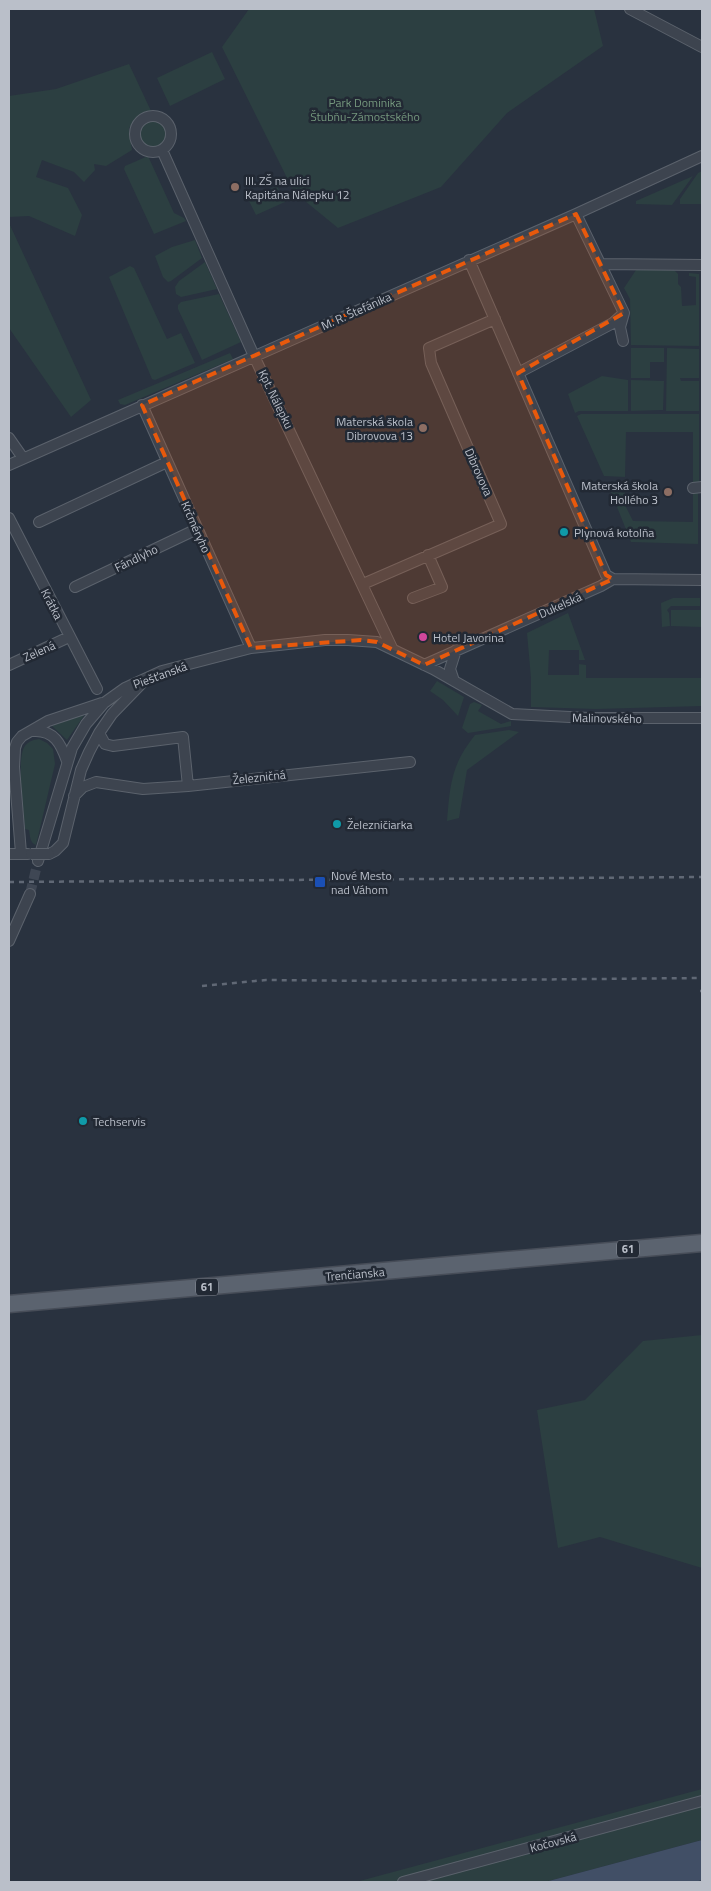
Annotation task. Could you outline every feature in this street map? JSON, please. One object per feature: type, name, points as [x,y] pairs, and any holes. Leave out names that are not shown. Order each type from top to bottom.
[{"type":"main road","name":"Trenčianska","points":[[9,1304],[702,1243]]},
{"type":"street","points":[[630,9],[702,47]]},
{"type":"street","name":"Kpt. Nálepku","points":[[162,150],[254,356],[392,648]]},
{"type":"street","name":"M. R. Štefánika","points":[[9,465],[576,214],[702,156]]},
{"type":"street","points":[[576,214],[602,264],[624,313],[620,327],[623,341]]},
{"type":"street","points":[[470,260],[606,575],[613,579]]},
{"type":"street","points":[[602,264],[702,265]]},
{"type":"street","points":[[518,373],[613,323],[624,313]]},
{"type":"street","name":"Dibrovova","points":[[363,584],[501,524],[431,363],[429,348],[495,319]]},
{"type":"street","name":"Krčméryho","points":[[142,405],[251,648]]},
{"type":"street","points":[[9,438],[24,458]]},
{"type":"street","points":[[39,522],[167,462]]},
{"type":"street","name":"Krátka","points":[[9,518],[97,689]]},
{"type":"street","name":"Fándlyho","points":[[75,587],[197,529]]},
{"type":"street","points":[[413,598],[442,587],[428,555]]},
{"type":"street","name":"Dukelská","points":[[424,665],[613,579],[702,580]]},
{"type":"street","name":"Zelená","points":[[9,665],[69,637]]},
{"type":"street","name":"Piešťanská","points":[[30,856],[78,736],[94,713],[104,703],[125,688],[181,665],[251,648],[301,642],[348,640],[377,642],[454,681],[512,714]]},
{"type":"street","points":[[454,681],[450,669],[456,650]]},
{"type":"street","points":[[9,854],[30,856],[49,854],[63,843],[80,770],[112,714],[141,686],[145,679]]},
{"type":"street","points":[[30,856],[15,790],[14,748],[22,736],[34,731],[48,721],[104,703]]},
{"type":"street","name":"Malinovského","points":[[512,714],[589,718],[702,718]]},
{"type":"street","points":[[34,731],[46,732],[57,740],[67,761]]},
{"type":"street","points":[[99,734],[105,744],[113,746],[183,738],[188,786]]},
{"type":"street","name":"Železničná","points":[[74,796],[83,787],[96,782],[143,789],[188,786],[410,762]]},
{"type":"street","points":[[9,941],[30,894]]},
{"type":"street","name":"Kočovská","points":[[403,1882],[702,1801]]},
{"type":"highlighted area","points":[[576,214],[624,313],[518,373],[606,575],[613,579],[424,665],[377,642],[361,640],[251,648],[142,405]]},
{"type":"green space","name":"Park Dominika Štubňu-Zámostského","points":[[249,9],[594,9],[603,46],[507,113],[441,187],[338,228],[294,192],[222,47]]},
{"type":"green space","points":[[212,52],[225,79],[170,106],[157,78]]},
{"type":"green space","points":[[129,64],[151,111],[140,114],[129,128],[132,150],[106,166],[94,164],[95,170],[84,182],[74,172],[42,160],[36,177],[68,188],[82,215],[75,236],[29,216],[9,217],[9,96],[56,89]]},
{"type":"green space","points":[[153,120],[163,124],[167,134],[163,144],[153,148],[143,144],[139,134],[143,124]]},
{"type":"green space","points":[[148,156],[174,213],[186,221],[154,234],[124,169],[125,166]]},
{"type":"green space","points":[[702,171],[702,204],[680,204],[680,199],[698,173]]},
{"type":"green space","points":[[693,176],[672,205],[636,204],[636,201]]},
{"type":"green space","points":[[277,186],[285,202],[256,215],[248,199]]},
{"type":"green space","points":[[9,223],[91,400],[71,417],[9,328]]},
{"type":"green space","points":[[195,240],[202,258],[168,282],[163,277],[155,256],[172,247]]},
{"type":"green space","points":[[205,262],[217,289],[181,297],[176,294],[175,287],[179,281]]},
{"type":"green space","points":[[130,266],[134,268],[167,339],[181,333],[195,363],[155,380],[152,379],[109,277]]},
{"type":"green space","points":[[636,270],[674,270],[678,274],[678,284],[681,287],[682,306],[696,305],[696,277],[689,276],[689,273],[699,274],[699,346],[631,345],[630,299],[624,288]]},
{"type":"green space","points":[[219,294],[241,342],[202,360],[178,309],[178,305],[181,302]]},
{"type":"green space","points":[[631,348],[664,348],[664,362],[650,362],[650,378],[631,378]]},
{"type":"green space","points":[[667,348],[699,349],[699,378],[680,378],[681,381],[699,381],[699,411],[666,411]]},
{"type":"green space","points":[[230,353],[233,359],[125,405],[120,404],[118,400]]},
{"type":"green space","points":[[602,376],[628,380],[628,411],[579,411],[575,413],[568,394]]},
{"type":"green space","points":[[631,380],[664,381],[663,410],[631,411]]},
{"type":"green space","points":[[581,414],[699,414],[699,486],[693,486],[693,432],[626,432],[625,477],[604,476],[577,416]]},
{"type":"green space","points":[[607,482],[625,483],[625,505],[633,521],[693,522],[693,491],[698,491],[698,544],[631,542]]},
{"type":"green space","points":[[673,598],[700,598],[700,606],[671,606],[667,610],[670,626],[662,627],[661,603]]},
{"type":"green space","points":[[671,610],[701,610],[701,627],[671,626]]},
{"type":"green space","points":[[568,613],[585,660],[579,660],[579,650],[549,650],[548,675],[579,675],[579,664],[586,665],[586,678],[702,678],[702,706],[596,709],[531,707],[531,678],[527,633]]},
{"type":"green space","points":[[437,681],[464,697],[458,716],[443,700],[430,691]]},
{"type":"green space","points":[[474,702],[482,705],[478,711],[501,724],[511,721],[511,726],[468,733],[462,728],[470,704]]},
{"type":"green space","points":[[85,714],[67,740],[52,726]]},
{"type":"green space","points":[[509,730],[519,732],[467,770],[459,818],[447,821],[453,776],[456,766],[467,746],[475,735]]},
{"type":"green space","points":[[39,739],[53,749],[55,764],[36,845],[31,841],[29,830],[25,829],[21,762],[25,746],[31,741]]},
{"type":"green space","points":[[702,1335],[702,1568],[600,1537],[558,1548],[537,1410],[585,1400],[643,1341]]},
{"type":"green space","points":[[702,1789],[702,1840],[545,1882],[356,1882]]},
{"type":"water","points":[[702,1840],[702,1880],[695,1882],[545,1882]]},
{"type":"tunnel","points":[[30,894],[38,861]]},
{"type":"railway","points":[[9,882],[702,877]]},
{"type":"railway","points":[[202,986],[266,980],[376,981],[702,978]]},
{"type":"place","name":"III. ZŠ na ulici Kapitána Nálepku 12","points":[[235,187]]},
{"type":"place","name":"Materská škola Dibrovova 13","points":[[423,428]]},
{"type":"place","name":"Materská škola Hollého 3","points":[[668,492]]},
{"type":"place","name":"Plynová kotolňa","points":[[564,532]]},
{"type":"place","name":"Hotel Javorina","points":[[423,637]]},
{"type":"place","name":"Železničiarka","points":[[337,824]]},
{"type":"place","name":"Nové Mesto nad Váhom","points":[[320,882]]},
{"type":"place","name":"Techservis","points":[[83,1121]]}]
